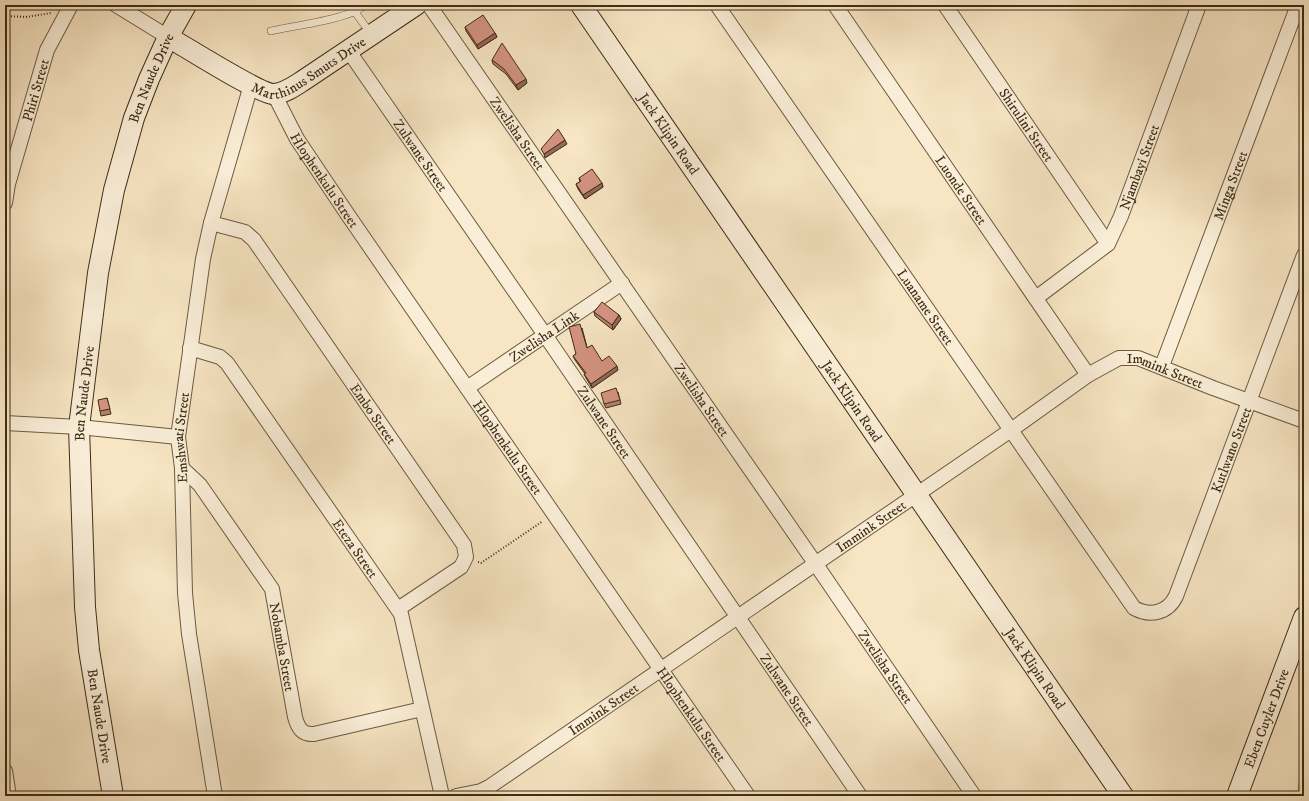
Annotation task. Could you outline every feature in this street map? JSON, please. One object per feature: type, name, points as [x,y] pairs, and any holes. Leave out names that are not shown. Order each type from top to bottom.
[{"type":"street","name":"Marthinus Smuts Drive","points":[[116,5],[250,84],[274,94],[285,91],[301,82],[416,5]]},
{"type":"street","name":"Ben Naude Drive","points":[[113,796],[89,650],[86,621],[79,427],[98,273],[114,190],[134,118],[168,36],[186,5]]},
{"type":"street","name":"Zwelisha Street","points":[[429,5],[816,563],[974,796]]},
{"type":"street","name":"Jack Klipin Road","points":[[581,5],[917,493],[1123,796]]},
{"type":"street","name":"Luaname Street","points":[[717,5],[1134,608]]},
{"type":"street","name":"Luonde Street","points":[[835,5],[1088,375]]},
{"type":"street","name":"Shirulini Street","points":[[945,5],[1108,244]]},
{"type":"street","name":"Njambayi Street","points":[[1036,298],[1108,244],[1121,216],[1199,5]]},
{"type":"street","name":"Minga Street","points":[[1162,366],[1298,5]]},
{"type":"street","name":"Phiri Street","points":[[5,204],[8,184],[40,72],[54,34],[70,7]]},
{"type":"street","name":"Zulwane Street","points":[[348,50],[860,796]]},
{"type":"street","name":"Emshwati Street","points":[[215,796],[189,634],[186,593],[182,468],[178,437],[203,259],[211,223],[250,84]]},
{"type":"street","name":"Hlophenkulu Street","points":[[274,94],[296,139],[748,796]]},
{"type":"street","name":"Embo Street","points":[[211,223],[245,232],[254,240],[462,542],[466,553],[465,560]]},
{"type":"street","name":"Kutlwano Street","points":[[1134,608],[1148,614],[1166,608],[1173,602],[1304,255]]},
{"type":"street","name":"Zwelisha Link","points":[[467,388],[622,283]]},
{"type":"street","name":"Eteza Street","points":[[190,348],[220,357],[227,363],[398,609],[403,619],[442,796]]},
{"type":"street","name":"Immink Street","points":[[456,796],[481,791],[489,787],[1011,430],[1088,375],[1124,357],[1138,358],[1162,366],[1213,388],[1304,421]]},
{"type":"street","points":[[5,423],[79,427],[178,437]]},
{"type":"street","name":"Nobamba Street","points":[[182,468],[200,485],[272,589],[295,717],[301,730],[305,733],[314,734],[422,709]]},
{"type":"street","points":[[398,609],[458,569],[465,560]]},
{"type":"street","name":"Eben Cuyler Drive","points":[[1236,794],[1304,617]]},
{"type":"street","points":[[5,771],[9,796]]},
{"type":"lane","points":[[271,31],[355,12],[365,5]]},
{"type":"lane","points":[[355,12],[372,35]]},
{"type":"lane","points":[[1302,796],[1304,763]]},
{"type":"path","points":[[5,16],[26,17],[70,7]]},
{"type":"path","points":[[465,560],[481,563],[554,514]]},
{"type":"building","points":[[483,15],[495,33],[477,45],[465,27]]},
{"type":"building","points":[[502,43],[526,79],[516,85],[504,69],[492,60]]},
{"type":"building","points":[[558,129],[565,140],[544,154],[541,149]]},
{"type":"building","points":[[592,169],[602,183],[583,195],[576,184],[581,181],[579,178]]},
{"type":"building","points":[[602,302],[619,315],[612,325],[594,312]]},
{"type":"building","points":[[580,324],[587,348],[592,345],[602,361],[609,356],[617,366],[591,384],[584,374],[586,373],[573,356],[576,354],[569,327]]},
{"type":"building","points":[[616,388],[620,400],[604,404],[601,393]]},
{"type":"building","points":[[107,398],[110,409],[100,411],[98,400]]},
{"type":"building","points":[[791,792],[792,796],[781,796]]}]
